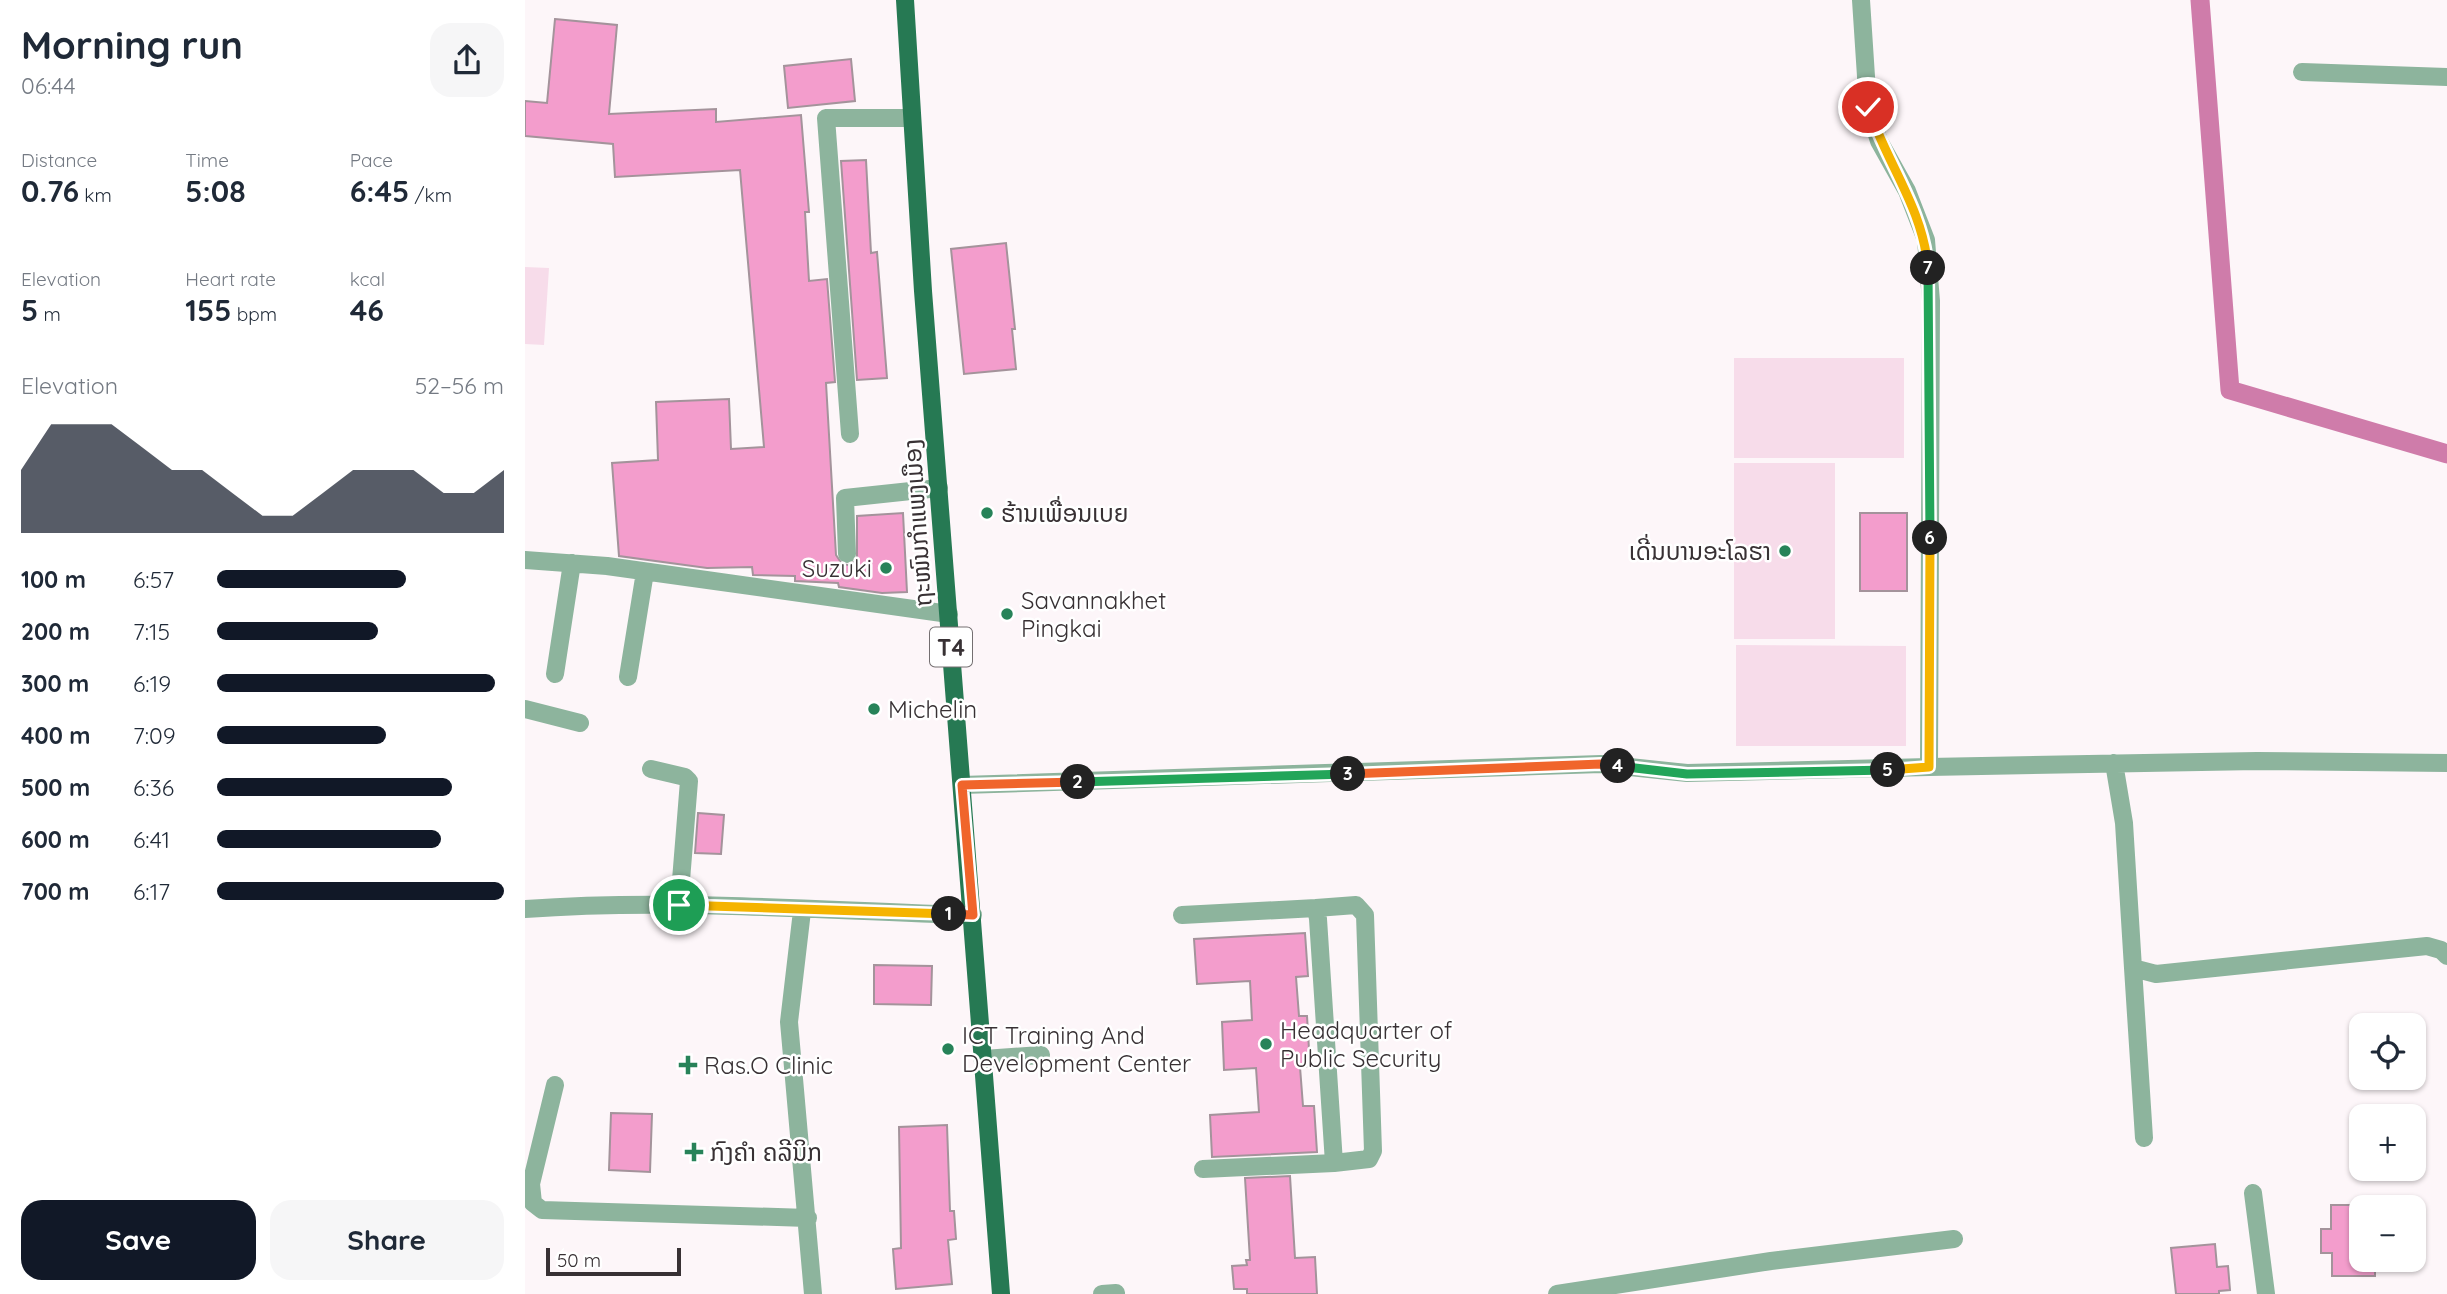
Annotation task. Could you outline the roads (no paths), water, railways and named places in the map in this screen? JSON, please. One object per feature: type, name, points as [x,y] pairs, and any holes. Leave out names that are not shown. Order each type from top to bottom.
[{"type":"main road","name":"ຖະໜົນກຳແພງເມືອງ","points":[[905,0],[939,488],[1002,1294]]},
{"type":"street","points":[[1861,0],[1868,107],[1879,141],[1907,191],[1926,240],[1931,301],[1929,767]]},
{"type":"street","points":[[2302,72],[2447,77]]},
{"type":"street","points":[[850,433],[825,118],[912,118]]},
{"type":"street","points":[[847,554],[845,498],[939,488]]},
{"type":"street","points":[[525,560],[645,572],[949,614]]},
{"type":"street","points":[[555,674],[572,563]]},
{"type":"street","points":[[628,677],[645,572]]},
{"type":"street","points":[[525,709],[580,723]]},
{"type":"street","points":[[2114,763],[2124,823],[2144,1138]]},
{"type":"street","points":[[962,785],[1601,764],[1687,774],[2114,763],[2447,763]]},
{"type":"street","points":[[651,769],[685,777],[689,781],[679,905]]},
{"type":"street","points":[[525,909],[578,905],[679,905],[973,915]]},
{"type":"street","points":[[1182,915],[1356,905],[1365,915],[1373,1151],[1369,1159],[1203,1169]]},
{"type":"street","points":[[1316,908],[1333,1163]]},
{"type":"street","points":[[802,911],[789,1022],[813,1294]]},
{"type":"street","points":[[2133,968],[2156,974],[2427,946],[2441,950],[2447,956]]},
{"type":"street","points":[[984,1059],[1041,1055]]},
{"type":"street","points":[[555,1085],[531,1184],[533,1203],[542,1210],[808,1218]]},
{"type":"street","points":[[2253,1193],[2266,1294]]},
{"type":"street","points":[[1557,1294],[1771,1261],[1954,1239]]},
{"type":"street","points":[[1101,1294],[1116,1293]]},
{"type":"waterway","points":[[2200,0],[2230,390],[2447,454]]},
{"type":"place","name":"ຮ້ານເພື່ອນເບຍ","points":[[987,513]]},
{"type":"place","name":"ເດີ່ນບານອະໂລຮາ","points":[[1785,551]]},
{"type":"place","name":"Suzuki","points":[[886,568]]},
{"type":"place","name":"Savannakhet Pingkai","points":[[1007,614]]},
{"type":"place","name":"Michelin","points":[[874,709]]},
{"type":"place","name":"Headquarter of Public Security","points":[[1266,1044]]},
{"type":"place","name":"ICT Training And Development Center","points":[[948,1049]]},
{"type":"place","name":"Ras.O Clinic","points":[[688,1065]]},
{"type":"place","name":"ກົງຄຳ ຄລີນິກ","points":[[694,1152]]}]
